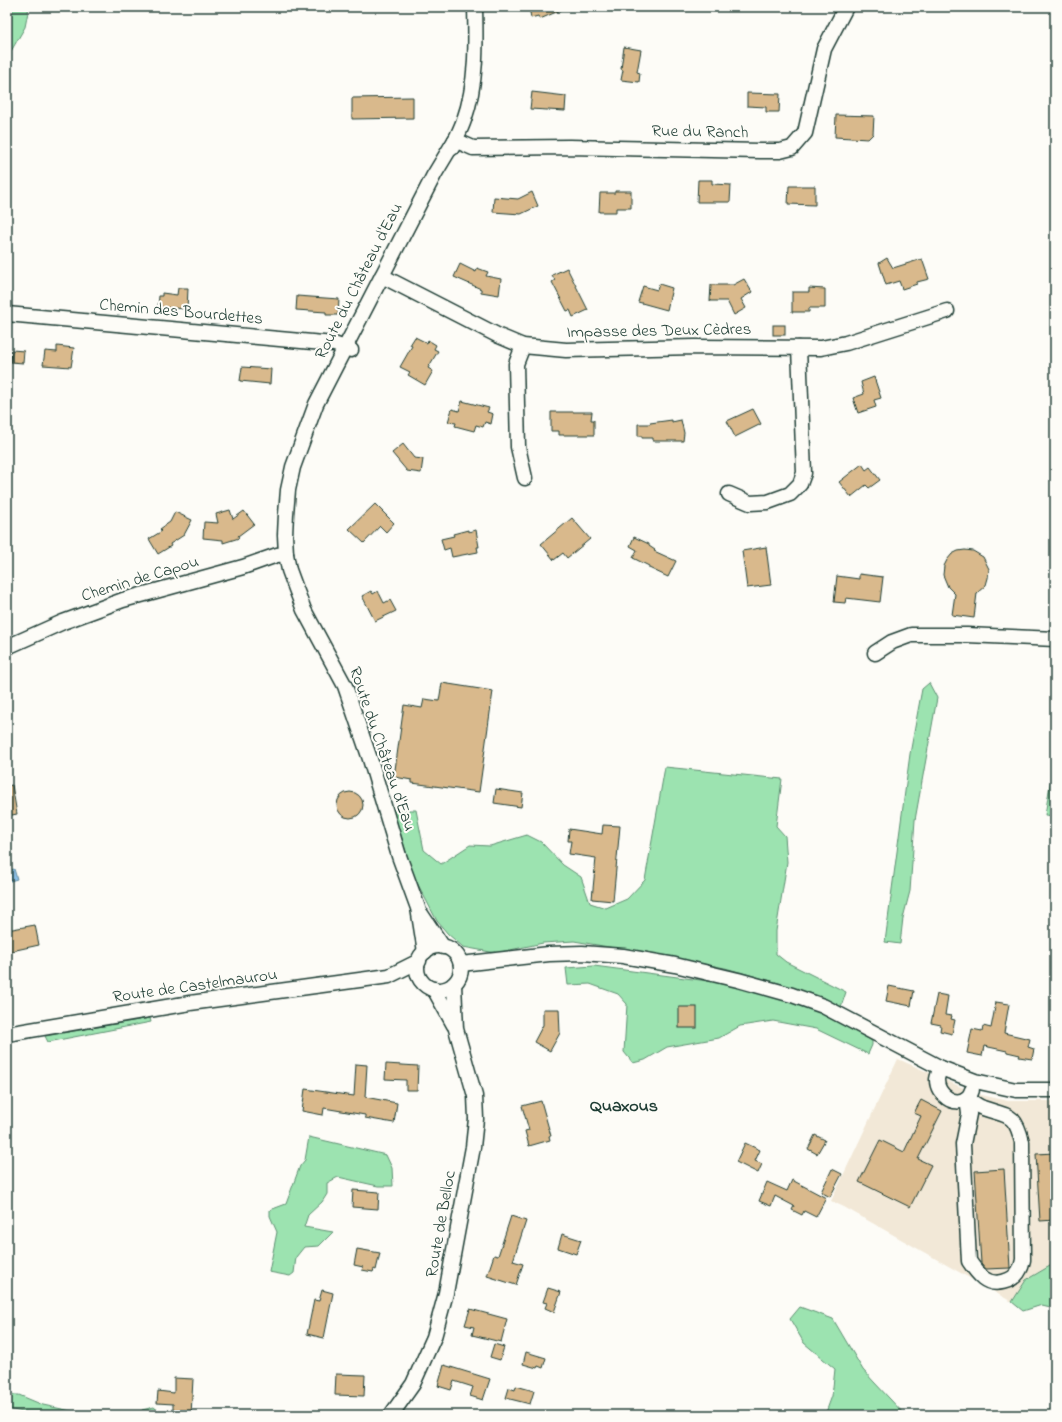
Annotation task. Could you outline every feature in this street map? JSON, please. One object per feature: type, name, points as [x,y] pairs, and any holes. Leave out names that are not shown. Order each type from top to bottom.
[{"type":"street","name":"Route du Château d'Eau","points":[[443,946],[418,908],[399,856],[370,759],[345,686],[304,610],[289,570],[286,554],[286,514],[288,490],[293,467],[316,404],[348,349],[385,277],[434,175],[455,140],[464,120],[475,69],[475,7]]},
{"type":"street","name":"Rue du Ranch","points":[[455,140],[473,148],[569,147],[760,151],[780,151],[792,148],[805,133],[824,49],[846,7]]},
{"type":"street","name":"Impasse des Deux Cèdres","points":[[385,277],[499,336],[523,346],[566,350],[694,347],[821,348],[846,343],[947,311]]},
{"type":"street","name":"Chemin des Bourdettes","points":[[7,314],[334,344],[348,349]]},
{"type":"street","points":[[523,346],[516,364],[518,447],[525,478]]},
{"type":"street","points":[[729,494],[750,503],[768,502],[790,494],[800,484],[804,473],[799,348]]},
{"type":"street","name":"Chemin de Capou","points":[[7,647],[63,622],[123,600],[243,567],[277,555],[286,554]]},
{"type":"street","points":[[875,652],[892,642],[911,635],[967,635],[1055,640]]},
{"type":"street","name":"Route du Château d'Eau","points":[[418,908],[422,956]]},
{"type":"street","points":[[422,956],[437,946],[443,946],[458,956],[461,964],[549,954],[582,953],[623,956],[675,965],[738,980],[792,995],[823,1006],[941,1068],[975,1081],[1016,1090],[1055,1090]]},
{"type":"street","name":"Route de Castelmaurou","points":[[389,976],[422,956]]},
{"type":"street","name":"Route de Belloc","points":[[422,956],[418,972],[456,1029]]},
{"type":"street","name":"Route de Belloc","points":[[391,1415],[413,1384],[434,1337],[446,1293],[473,1147],[476,1119],[475,1096],[456,1029],[454,984],[459,978],[461,964]]},
{"type":"street","name":"Route de Castelmaurou","points":[[7,1034],[190,1003],[389,976],[428,986]]},
{"type":"street","points":[[428,986],[445,989],[454,984]]},
{"type":"street","points":[[941,1068],[937,1079],[939,1090],[946,1098],[959,1101],[967,1098],[975,1081]]},
{"type":"street","points":[[967,1098],[982,1108],[1004,1114],[1012,1120],[1019,1128],[1022,1142],[1023,1260],[1020,1269],[1006,1282],[993,1283],[984,1279],[969,1261],[963,1144],[969,1114],[967,1098]]},
{"type":"shaded area","points":[[898,1059],[977,1094],[1008,1101],[1055,1101],[1055,1263],[1026,1280],[1012,1302],[831,1201]]},
{"type":"green space","points":[[7,7],[29,7],[25,27],[7,58]]},
{"type":"green space","points":[[929,683],[937,698],[915,820],[910,891],[903,918],[900,944],[885,942],[910,754],[922,689]]},
{"type":"green space","points":[[1055,754],[1055,816],[1045,815]]},
{"type":"green space","points":[[665,767],[782,779],[776,826],[785,836],[787,862],[776,931],[776,954],[786,962],[846,992],[841,1007],[782,984],[725,968],[574,941],[543,943],[496,953],[463,947],[448,934],[437,921],[413,875],[393,810],[416,810],[424,850],[441,864],[470,845],[490,846],[527,835],[541,842],[563,865],[581,877],[590,903],[606,908],[627,899],[645,880]]},
{"type":"green space","points":[[594,966],[723,983],[815,1009],[872,1041],[872,1045],[868,1054],[816,1029],[773,1021],[740,1026],[719,1038],[667,1047],[645,1060],[633,1063],[624,1052],[627,1004],[618,994],[590,984],[568,985],[566,968]]},
{"type":"green space","points":[[150,1018],[151,1022],[48,1042],[45,1036]]},
{"type":"green space","points":[[309,1137],[386,1155],[392,1168],[393,1186],[378,1186],[338,1177],[327,1183],[327,1194],[322,1202],[308,1215],[304,1227],[333,1232],[319,1246],[304,1247],[296,1257],[294,1273],[290,1276],[269,1272],[277,1232],[270,1216],[270,1210],[286,1204],[300,1166],[305,1160]]},
{"type":"green space","points":[[1055,1263],[1055,1308],[1042,1305],[1023,1311],[1012,1302],[1026,1280]]},
{"type":"green space","points":[[800,1307],[833,1319],[863,1370],[905,1415],[825,1415],[832,1396],[835,1369],[804,1343],[790,1319]]},
{"type":"green space","points":[[7,1395],[19,1395],[43,1405],[90,1415],[40,1415],[7,1409]]},
{"type":"green space","points":[[154,1407],[160,1412],[161,1415],[140,1415],[142,1410]]},
{"type":"water","points":[[14,869],[17,879],[7,882],[7,871]]},
{"type":"building","points":[[529,7],[568,7],[540,19],[538,16],[531,18]]},
{"type":"building","points":[[624,47],[641,50],[637,72],[640,73],[639,82],[621,80]]},
{"type":"building","points":[[532,92],[566,96],[565,111],[530,109]]},
{"type":"building","points":[[747,93],[780,94],[779,112],[766,112],[766,107],[747,106]]},
{"type":"building","points":[[413,97],[413,118],[352,119],[352,98]]},
{"type":"building","points":[[836,115],[874,116],[873,134],[868,139],[835,137]]},
{"type":"building","points":[[698,180],[712,180],[712,184],[731,185],[730,202],[697,202]]},
{"type":"building","points":[[789,186],[815,186],[815,205],[788,204]]},
{"type":"building","points":[[615,191],[631,191],[631,208],[616,208],[616,212],[599,212],[600,193],[615,193]]},
{"type":"building","points":[[532,192],[538,206],[521,214],[493,212],[494,197],[518,199]]},
{"type":"building","points":[[887,258],[893,268],[922,259],[929,279],[917,282],[917,284],[902,289],[899,281],[886,285],[879,263]]},
{"type":"building","points":[[460,264],[476,272],[477,268],[488,272],[486,276],[501,279],[499,295],[481,292],[481,289],[454,277]]},
{"type":"building","points":[[567,268],[588,310],[573,317],[570,310],[567,311],[552,282],[555,280],[552,275]]},
{"type":"building","points":[[744,279],[752,292],[741,299],[746,308],[734,315],[727,301],[710,301],[711,285],[733,285]]},
{"type":"building","points":[[659,284],[672,288],[667,310],[638,302],[643,286],[657,290]]},
{"type":"building","points":[[178,288],[188,288],[187,309],[158,307],[159,296],[162,296],[162,293],[177,295]]},
{"type":"building","points":[[809,288],[825,289],[825,308],[809,308],[809,312],[792,312],[792,292],[809,292]]},
{"type":"building","points":[[297,296],[339,299],[338,315],[326,315],[326,312],[296,310]]},
{"type":"building","points":[[773,325],[785,325],[785,335],[773,335]]},
{"type":"building","points":[[415,337],[427,343],[428,340],[436,345],[434,349],[438,351],[428,368],[433,371],[425,385],[408,375],[410,372],[400,367],[412,346],[410,345]]},
{"type":"building","points":[[57,346],[74,348],[71,367],[43,365],[45,351],[57,352]]},
{"type":"building","points":[[12,350],[24,351],[23,363],[11,362]]},
{"type":"building","points":[[242,367],[271,369],[270,384],[240,381]]},
{"type":"building","points":[[874,377],[881,398],[874,400],[876,407],[858,413],[853,398],[864,394],[861,382]]},
{"type":"building","points":[[462,401],[489,408],[487,412],[493,414],[491,424],[485,422],[483,427],[476,425],[474,431],[455,426],[456,423],[448,422],[452,409],[459,411]]},
{"type":"building","points":[[753,409],[761,424],[735,437],[727,421]]},
{"type":"building","points":[[551,412],[592,412],[591,420],[594,420],[594,435],[559,435],[559,431],[551,431]]},
{"type":"building","points":[[672,420],[672,422],[681,420],[684,433],[683,441],[653,441],[653,438],[642,438],[642,436],[638,436],[638,424],[650,424]]},
{"type":"building","points":[[403,444],[414,458],[423,459],[421,473],[407,471],[392,453]]},
{"type":"building","points":[[862,464],[866,470],[870,467],[880,480],[869,488],[866,485],[851,497],[839,482]]},
{"type":"building","points":[[375,504],[394,523],[386,532],[380,526],[364,543],[349,529]]},
{"type":"building","points":[[230,510],[233,519],[244,511],[254,524],[238,536],[239,538],[223,543],[223,540],[203,538],[204,522],[218,523],[216,514]]},
{"type":"building","points":[[175,512],[192,520],[184,535],[170,544],[171,546],[158,554],[149,539],[162,531],[160,529],[170,522]]},
{"type":"building","points":[[572,518],[590,539],[567,558],[563,553],[554,560],[541,544]]},
{"type":"building","points":[[468,530],[468,532],[476,530],[479,547],[477,547],[478,552],[452,557],[450,548],[444,550],[441,539],[454,536],[453,534]]},
{"type":"building","points":[[634,537],[649,544],[649,546],[655,550],[654,551],[676,561],[668,577],[633,558],[637,550],[630,546]]},
{"type":"building","points":[[766,547],[771,585],[747,588],[742,551]]},
{"type":"building","points":[[965,550],[973,551],[983,557],[989,569],[986,585],[977,593],[974,618],[952,615],[955,594],[948,587],[943,575],[944,566],[952,554]]},
{"type":"building","points":[[859,574],[883,577],[880,602],[846,598],[845,603],[834,602],[837,576],[859,579]]},
{"type":"building","points":[[371,591],[373,594],[378,591],[384,603],[390,600],[396,611],[375,621],[362,596]]},
{"type":"building","points":[[442,683],[493,691],[479,792],[412,783],[412,780],[394,777],[404,705],[422,708],[424,699],[439,701]]},
{"type":"building","points":[[12,785],[17,814],[7,816],[7,786]]},
{"type":"building","points":[[496,789],[523,793],[521,807],[494,803]]},
{"type":"building","points":[[350,792],[359,796],[363,805],[359,814],[350,818],[341,814],[337,805],[341,796]]},
{"type":"building","points":[[603,825],[620,826],[613,901],[592,899],[596,858],[569,854],[571,841],[568,841],[569,829],[602,834]]},
{"type":"building","points":[[35,925],[39,945],[7,952],[7,930]]},
{"type":"building","points":[[889,986],[914,991],[911,1006],[886,1001]]},
{"type":"building","points":[[937,994],[948,996],[945,1015],[952,1016],[951,1019],[955,1020],[952,1034],[940,1031],[941,1025],[931,1023]]},
{"type":"building","points":[[996,1002],[1009,1004],[1004,1033],[1030,1039],[1028,1047],[1034,1049],[1032,1059],[1019,1057],[1020,1055],[984,1046],[982,1056],[967,1053],[972,1029],[982,1031],[983,1026],[991,1028]]},
{"type":"building","points":[[679,1007],[697,1007],[697,1028],[679,1028]]},
{"type":"building","points":[[543,1009],[559,1009],[560,1033],[550,1051],[534,1042],[543,1025]]},
{"type":"building","points":[[356,1064],[367,1065],[365,1097],[397,1103],[394,1123],[365,1118],[365,1115],[324,1108],[323,1115],[302,1111],[305,1089],[354,1096]]},
{"type":"building","points":[[386,1064],[418,1066],[417,1090],[406,1090],[406,1080],[385,1079]]},
{"type":"building","points":[[921,1100],[942,1111],[918,1159],[931,1165],[910,1207],[859,1182],[880,1140],[904,1152],[921,1116],[914,1113]]},
{"type":"building","points":[[541,1101],[551,1136],[549,1136],[550,1140],[529,1146],[525,1131],[529,1130],[522,1106]]},
{"type":"building","points":[[815,1135],[825,1140],[817,1154],[808,1149]]},
{"type":"building","points":[[745,1143],[760,1150],[755,1161],[762,1164],[758,1173],[736,1162]]},
{"type":"building","points":[[1055,1153],[1055,1220],[1040,1221],[1036,1154]]},
{"type":"building","points":[[832,1169],[842,1174],[830,1197],[821,1192]]},
{"type":"building","points":[[1004,1169],[1010,1268],[986,1269],[981,1263],[975,1171]]},
{"type":"building","points":[[792,1180],[826,1198],[816,1217],[804,1211],[802,1215],[792,1210],[794,1206],[775,1196],[771,1206],[759,1201],[767,1182],[787,1191]]},
{"type":"building","points":[[353,1190],[379,1192],[378,1209],[352,1207]]},
{"type":"building","points":[[511,1216],[526,1221],[513,1261],[523,1264],[516,1285],[487,1276],[494,1255],[498,1256]]},
{"type":"building","points":[[562,1234],[581,1240],[576,1254],[558,1248]]},
{"type":"building","points":[[357,1249],[380,1253],[376,1270],[374,1269],[373,1272],[362,1270],[363,1267],[354,1265]]},
{"type":"building","points":[[548,1288],[561,1292],[554,1312],[545,1308],[547,1303],[543,1302]]},
{"type":"building","points":[[322,1290],[333,1293],[324,1338],[307,1334],[314,1300],[319,1301]]},
{"type":"building","points":[[470,1309],[507,1319],[501,1342],[472,1335],[474,1327],[465,1325]]},
{"type":"building","points":[[494,1344],[504,1347],[500,1360],[490,1357]]},
{"type":"building","points":[[526,1352],[546,1358],[543,1368],[523,1364]]},
{"type":"building","points":[[444,1365],[490,1379],[483,1400],[470,1396],[473,1387],[454,1381],[451,1390],[438,1386]]},
{"type":"building","points":[[336,1374],[365,1375],[364,1396],[335,1395]]},
{"type":"building","points":[[174,1378],[193,1379],[191,1415],[173,1415],[173,1404],[157,1403],[158,1391],[174,1393]]},
{"type":"building","points":[[516,1386],[534,1391],[530,1404],[506,1398],[509,1388],[515,1390]]},
{"type":"district","name":"Quaxous","points":[[624,1107]]}]
